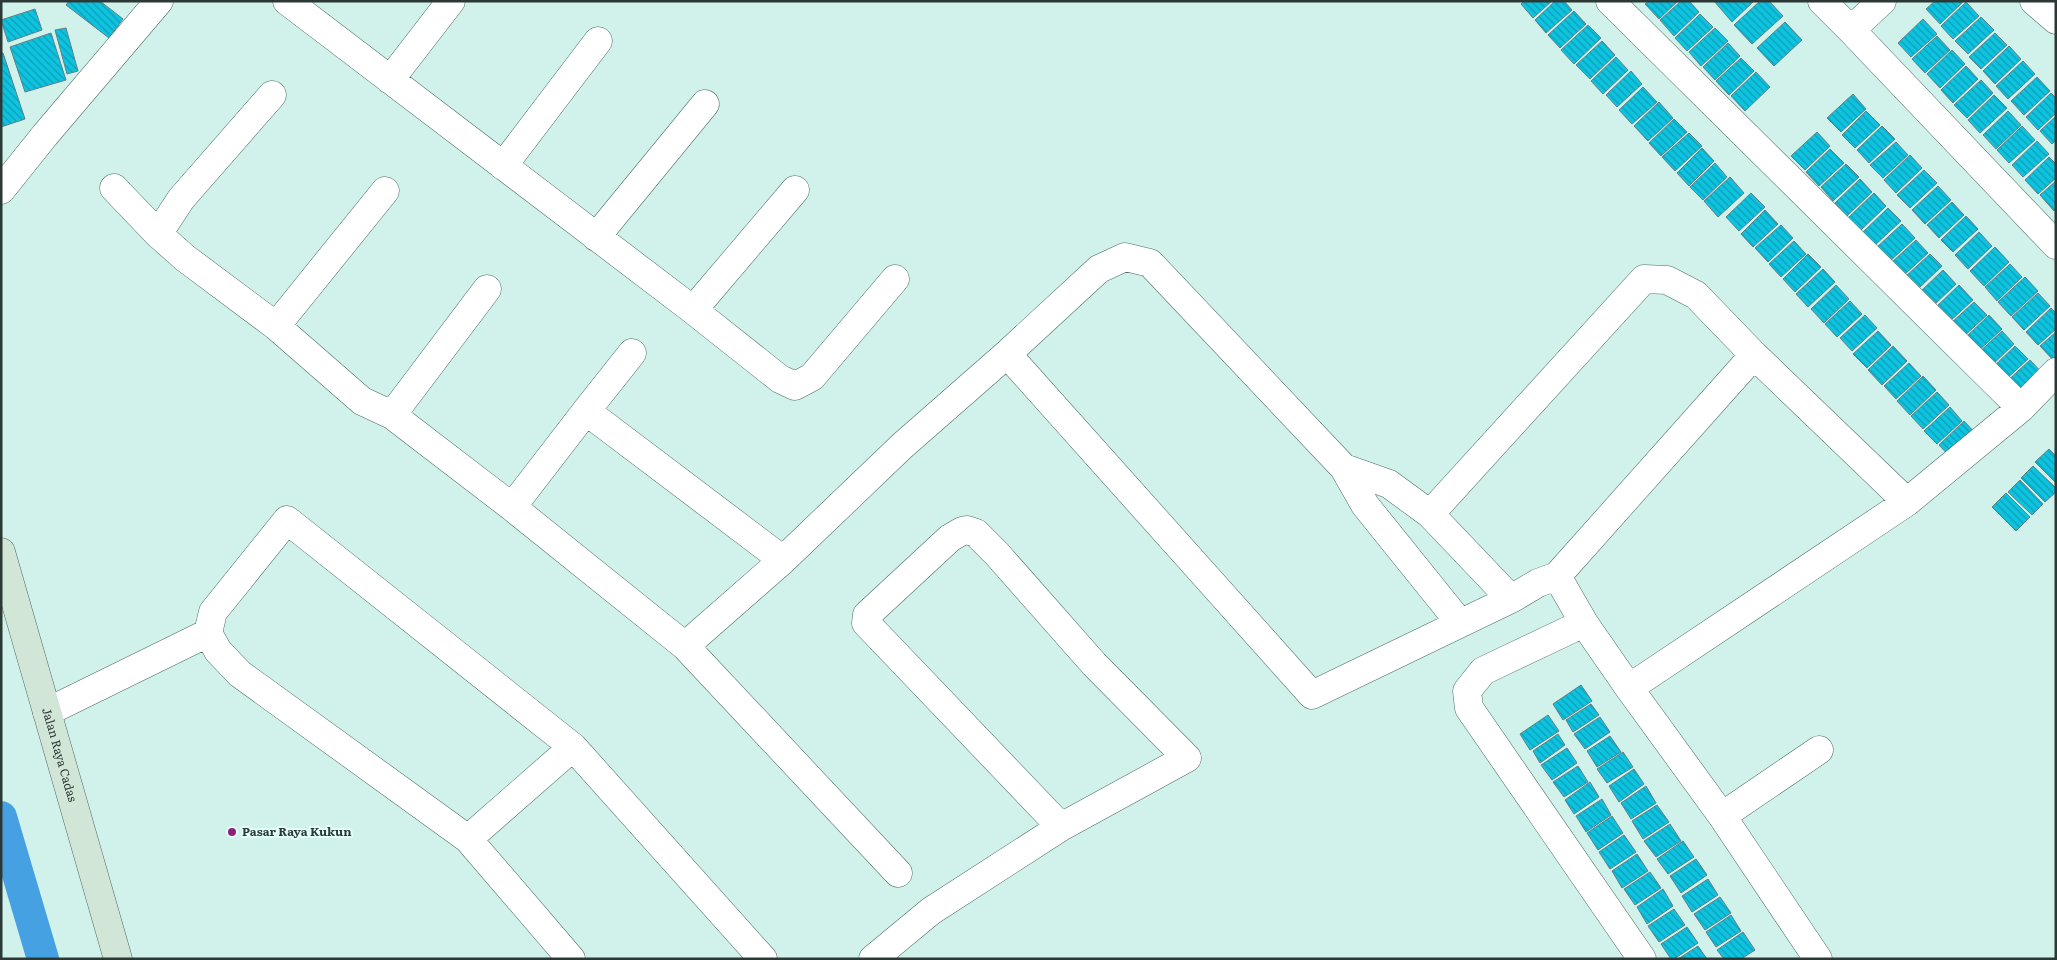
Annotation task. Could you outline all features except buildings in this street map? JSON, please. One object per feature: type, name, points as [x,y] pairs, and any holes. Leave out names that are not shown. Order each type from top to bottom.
[{"type":"street","points":[[1,190],[45,135],[159,1]]},
{"type":"street","points":[[390,80],[451,1]]},
{"type":"street","points":[[1610,1],[2021,408]]},
{"type":"street","points":[[1822,1],[2056,244]]},
{"type":"street","points":[[1851,30],[1882,1]]},
{"type":"street","points":[[2034,1],[2056,20]]},
{"type":"street","points":[[293,3],[390,80],[693,310],[780,379],[795,386],[812,377],[895,279]]},
{"type":"street","points":[[504,166],[598,41]]},
{"type":"street","points":[[158,234],[181,199],[272,94]]},
{"type":"street","points":[[596,237],[705,104]]},
{"type":"street","points":[[114,188],[158,234],[185,258],[276,326],[362,400],[392,415],[512,506],[685,646],[898,873]]},
{"type":"street","points":[[693,310],[795,190]]},
{"type":"street","points":[[276,326],[385,191]]},
{"type":"street","points":[[685,646],[783,560],[902,446],[1007,354],[1099,269],[1125,257],[1150,263],[1344,468],[1365,505],[1460,623]]},
{"type":"street","points":[[1430,514],[1644,279],[1667,280],[1696,295],[1754,355],[1907,502]]},
{"type":"street","points":[[392,415],[487,289]]},
{"type":"street","points":[[512,506],[632,353]]},
{"type":"street","points":[[1007,354],[1312,695],[1511,599],[1538,583],[1557,576],[1754,355]]},
{"type":"street","points":[[1629,688],[1907,502],[2021,408],[2056,372]]},
{"type":"street","points":[[586,411],[783,560]]},
{"type":"street","points":[[1344,468],[1389,484],[1430,514],[1511,599]]},
{"type":"street","points":[[571,959],[468,840],[240,674],[218,651],[208,633],[213,612],[287,520],[573,746],[763,959]]},
{"type":"street","points":[[874,959],[931,911],[1061,827],[1187,758],[1094,664],[997,554],[976,533],[962,530],[950,538],[867,615],[866,623],[1061,827]]},
{"type":"street","name":"Jalan Raya Cadas","points":[[1,552],[118,959]]},
{"type":"street","points":[[1557,576],[1584,623],[1722,816],[1818,959]]},
{"type":"street","points":[[1584,623],[1483,671],[1467,691],[1469,708],[1642,959]]},
{"type":"street","points":[[47,712],[208,633]]},
{"type":"street","points":[[468,840],[573,746]]},
{"type":"street","points":[[1722,816],[1819,750]]},
{"type":"waterway","points":[[1,817],[43,959]]},
{"type":"place","name":"Pasar Raya Kukun","points":[[232,832]]}]
